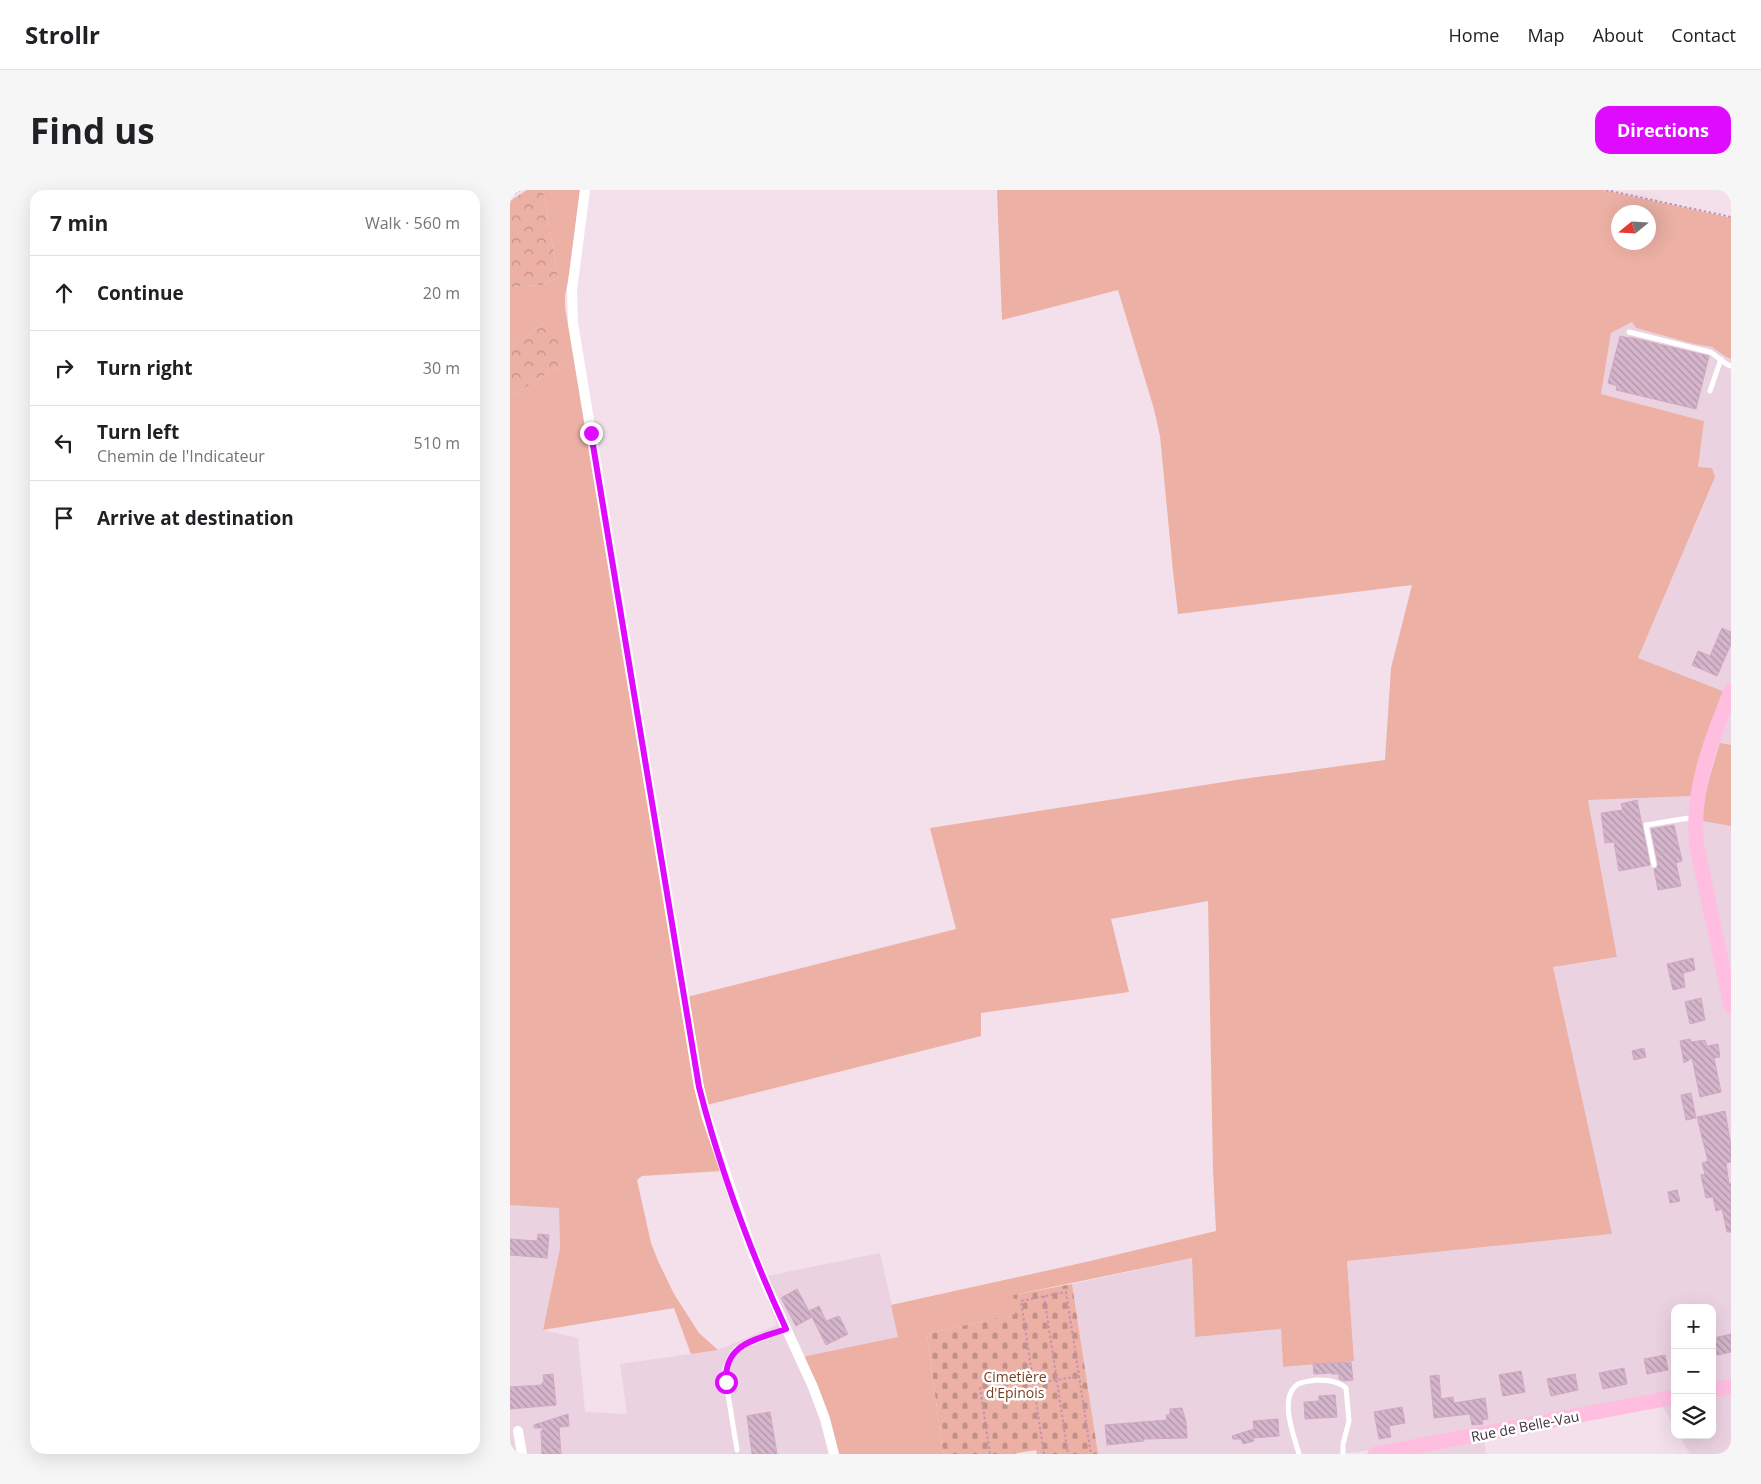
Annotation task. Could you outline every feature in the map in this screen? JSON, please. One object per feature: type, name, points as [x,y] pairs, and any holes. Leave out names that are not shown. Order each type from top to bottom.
[{"type":"street","points":[[585,190],[572,290],[573,323],[699,1087],[707,1118],[752,1248],[813,1387],[825,1419],[834,1454]]},
{"type":"street","points":[[1731,691],[1715,731],[1702,774],[1695,817],[1698,847],[1731,1006]]},
{"type":"street","points":[[1716,1389],[1731,1386]]},
{"type":"street","name":"Rue de Belle-Vau","points":[[1375,1454],[1671,1398]]},
{"type":"street","points":[[518,1431],[522,1454]]},
{"type":"lane","points":[[1628,332],[1710,352],[1731,366]]},
{"type":"lane","points":[[1710,391],[1721,359]]},
{"type":"lane","points":[[1654,865],[1646,825],[1695,817]]},
{"type":"lane","points":[[736,1450],[725,1369],[736,1349],[786,1329]]},
{"type":"lane","points":[[1299,1454],[1288,1402],[1291,1392],[1298,1384],[1307,1381],[1326,1380],[1341,1383],[1346,1388],[1349,1420],[1343,1444],[1344,1454]]},
{"type":"path","points":[[510,196],[520,190]]},
{"type":"path","points":[[1606,190],[1731,217]]},
{"type":"path","points":[[1044,1454],[1021,1300],[1066,1292],[1091,1454]]},
{"type":"path","points":[[1044,1296],[1068,1454]]},
{"type":"path","points":[[1034,1384],[1079,1376]]},
{"type":"path","points":[[980,1387],[990,1454]]},
{"type":"shaded area","points":[[1633,322],[1636,328],[1712,347],[1731,359],[1731,745],[1720,744],[1702,821],[1731,826],[1731,1454],[1690,1454],[1681,1439],[1716,1439],[1716,1304],[1671,1304],[1671,1421],[1662,1406],[1484,1440],[1486,1454],[1409,1454],[1408,1443],[1338,1454],[1098,1454],[1072,1284],[1192,1258],[1195,1337],[1281,1329],[1283,1367],[1354,1361],[1347,1261],[1612,1234],[1553,967],[1617,957],[1588,800],[1692,796],[1638,658],[1715,477],[1698,467],[1704,421],[1601,394],[1611,333]]},
{"type":"shaded area","points":[[510,1205],[559,1207],[560,1248],[543,1330],[578,1338],[585,1412],[627,1414],[620,1364],[718,1350],[777,1325],[759,1280],[767,1276],[880,1253],[899,1337],[837,1454],[510,1454]]},
{"type":"green space","points":[[527,190],[543,190],[558,278],[542,285],[510,287],[510,201]]},
{"type":"green space","points":[[543,190],[580,190],[565,295],[565,307],[694,1087],[701,1116],[721,1171],[642,1176],[637,1180],[651,1243],[658,1261],[674,1294],[699,1333],[718,1350],[691,1354],[674,1308],[543,1330],[560,1248],[559,1208],[510,1205],[510,397],[564,363],[544,323],[510,349],[510,287],[542,285],[558,278]]},
{"type":"green space","points":[[997,190],[1603,190],[1731,218],[1731,359],[1712,347],[1636,328],[1632,322],[1611,333],[1601,394],[1704,421],[1698,467],[1712,468],[1715,477],[1638,658],[1725,692],[1692,796],[1588,800],[1617,957],[1553,967],[1612,1234],[1347,1261],[1354,1361],[1283,1367],[1281,1329],[1195,1337],[1192,1258],[1013,1295],[1016,1314],[927,1334],[943,1454],[837,1454],[802,1357],[898,1337],[891,1305],[1216,1231],[1213,1170],[1208,901],[1111,919],[1129,992],[981,1013],[981,1036],[707,1105],[687,997],[956,929],[930,828],[1243,779],[1385,760],[1391,668],[1412,585],[1178,614],[1160,436],[1154,409],[1118,290],[1002,320]]},
{"type":"green space","points":[[544,323],[558,333],[564,363],[510,397],[510,349]]},
{"type":"green space","points":[[1720,743],[1731,745],[1731,826],[1702,821],[1706,791]]},
{"type":"green space","name":"Cimetière d'Epinois","points":[[1072,1284],[1098,1454],[1037,1454],[1036,1450],[1012,1454],[943,1454],[927,1334],[1015,1314],[1013,1295]]},
{"type":"building","points":[[1620,336],[1709,356],[1696,409],[1616,390],[1617,386],[1608,383]]},
{"type":"building","points":[[1722,628],[1731,632],[1731,644],[1717,676],[1692,665],[1698,651],[1710,656]]},
{"type":"building","points":[[1637,800],[1650,865],[1619,871],[1614,842],[1605,843],[1601,813],[1623,810],[1621,804]]},
{"type":"building","points":[[1674,825],[1682,861],[1676,863],[1681,886],[1658,890],[1654,869],[1657,868],[1658,864],[1651,829]]},
{"type":"building","points":[[1693,958],[1695,970],[1683,973],[1685,987],[1673,990],[1667,964]]},
{"type":"building","points":[[1701,998],[1705,1020],[1690,1024],[1685,1002]]},
{"type":"building","points":[[1690,1039],[1691,1042],[1705,1040],[1707,1046],[1718,1044],[1720,1057],[1714,1058],[1721,1092],[1700,1097],[1692,1058],[1684,1063],[1680,1041]]},
{"type":"building","points":[[1644,1048],[1646,1057],[1634,1060],[1632,1051]]},
{"type":"building","points":[[1691,1093],[1696,1118],[1686,1120],[1681,1095]]},
{"type":"building","points":[[1725,1111],[1731,1146],[1731,1162],[1726,1163],[1729,1184],[1731,1183],[1731,1232],[1727,1232],[1722,1209],[1716,1211],[1713,1197],[1706,1198],[1701,1175],[1705,1174],[1702,1163],[1708,1161],[1697,1117]]},
{"type":"building","points":[[1677,1190],[1680,1201],[1670,1203],[1668,1192]]},
{"type":"building","points":[[538,1234],[549,1235],[547,1258],[510,1255],[510,1239],[537,1241]]},
{"type":"building","points":[[797,1289],[812,1317],[796,1326],[781,1298]]},
{"type":"building","points":[[819,1306],[826,1321],[839,1316],[848,1334],[826,1345],[809,1311]]},
{"type":"building","points":[[1731,1334],[1731,1352],[1717,1355],[1716,1338]]},
{"type":"building","points":[[1665,1355],[1668,1370],[1647,1374],[1644,1359]]},
{"type":"building","points":[[1351,1362],[1353,1380],[1344,1381],[1339,1379],[1339,1374],[1314,1374],[1313,1364]]},
{"type":"building","points":[[1624,1368],[1627,1384],[1603,1389],[1599,1373]]},
{"type":"building","points":[[1521,1371],[1525,1392],[1503,1396],[1499,1375]]},
{"type":"building","points":[[553,1374],[556,1405],[510,1409],[510,1387],[542,1385],[544,1382],[543,1375]]},
{"type":"building","points":[[1575,1374],[1578,1390],[1551,1396],[1547,1379]]},
{"type":"building","points":[[1439,1375],[1441,1399],[1453,1397],[1454,1403],[1485,1398],[1488,1419],[1482,1420],[1483,1424],[1472,1425],[1470,1414],[1434,1418],[1430,1376]]},
{"type":"building","points":[[1335,1395],[1337,1417],[1305,1419],[1304,1402],[1319,1401],[1319,1396]]},
{"type":"building","points":[[1402,1407],[1405,1423],[1389,1426],[1391,1437],[1379,1439],[1374,1412]]},
{"type":"building","points":[[1182,1408],[1186,1422],[1187,1438],[1144,1439],[1144,1441],[1107,1445],[1105,1425],[1167,1420],[1166,1415],[1170,1415],[1170,1409]]},
{"type":"building","points":[[770,1412],[777,1454],[752,1454],[747,1416]]},
{"type":"building","points":[[568,1414],[569,1426],[559,1427],[561,1454],[542,1454],[541,1431],[543,1428],[534,1428],[534,1425]]},
{"type":"building","points":[[1278,1419],[1279,1436],[1253,1438],[1254,1441],[1243,1444],[1241,1439],[1233,1439],[1232,1436],[1254,1429],[1253,1421]]},
{"type":"route","points":[[591,433],[699,1087],[707,1118],[752,1248],[786,1329],[736,1349],[725,1369],[726,1382]]}]
